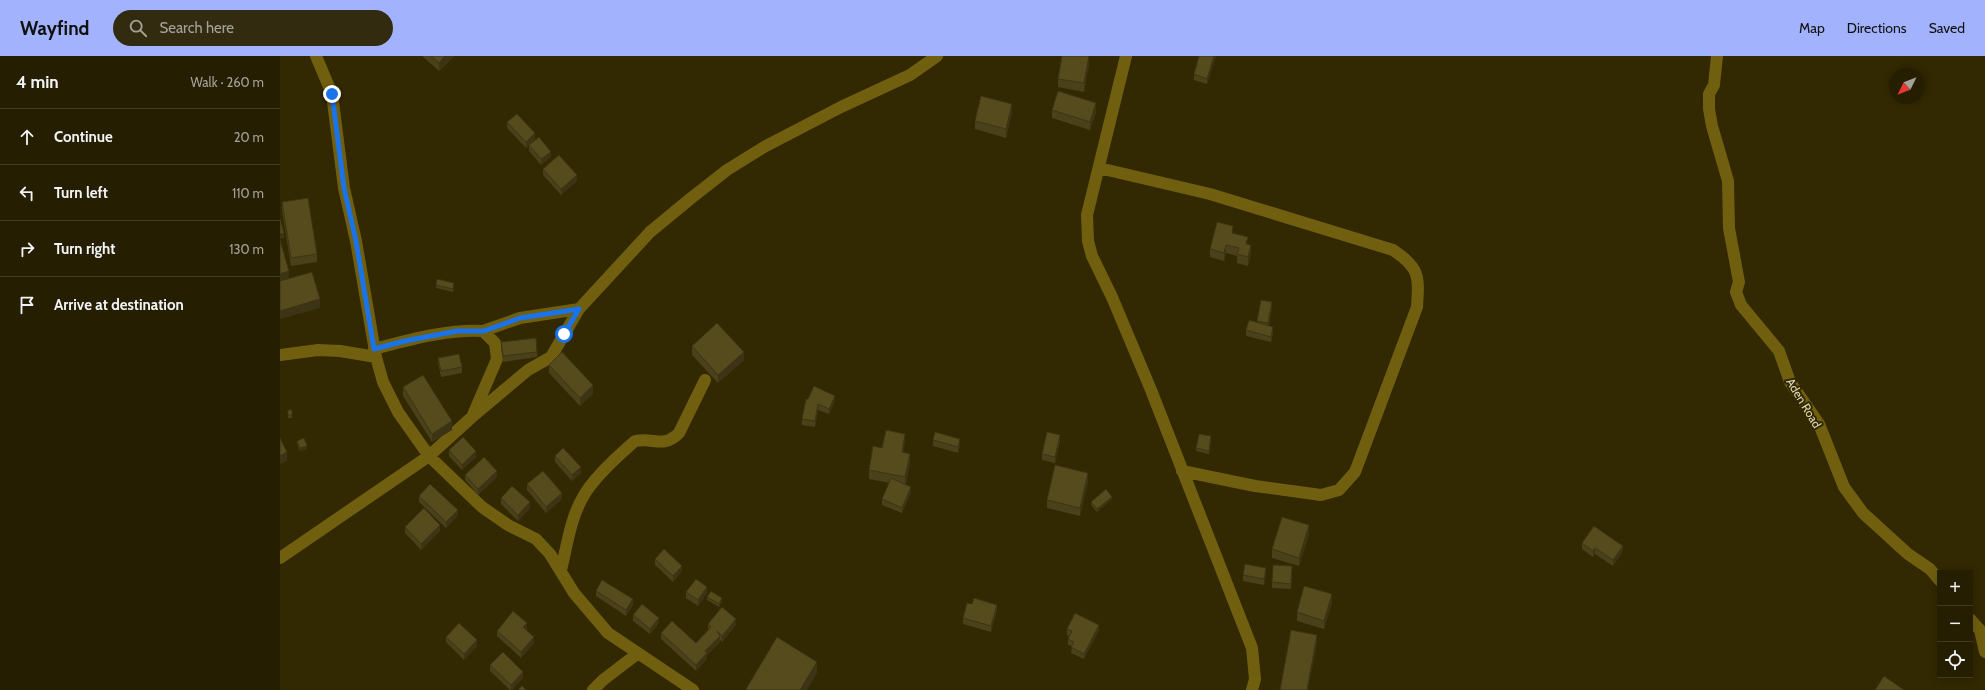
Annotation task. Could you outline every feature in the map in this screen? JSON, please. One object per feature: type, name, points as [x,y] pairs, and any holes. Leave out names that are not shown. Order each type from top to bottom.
[{"type":"street","points":[[316,56],[332,94],[344,188],[356,241],[375,353],[383,382],[398,412],[429,456],[482,507],[508,525],[536,539],[550,554],[574,592],[608,633],[637,654],[693,690]]},
{"type":"street","points":[[280,558],[429,456],[472,417],[528,370],[551,357],[579,309],[650,232],[690,198],[727,170],[764,147],[841,107],[910,75],[937,56]]},
{"type":"street","points":[[1126,56],[1087,216],[1088,241],[1092,256],[1112,297],[1151,390],[1252,648],[1255,679],[1252,690]]},
{"type":"street","name":"Aden Road","points":[[1717,56],[1714,85],[1709,94],[1710,109],[1712,126],[1728,181],[1728,221],[1739,282],[1736,292],[1741,305],[1780,351],[1790,382],[1819,424],[1844,487],[1859,508],[1897,545],[1930,569],[1937,577]]},
{"type":"street","points":[[1099,168],[1210,194],[1393,250],[1409,260],[1418,278],[1417,307],[1355,472],[1339,490],[1321,495],[1255,486],[1182,471]]},
{"type":"street","points":[[280,355],[318,350],[375,353],[405,341],[457,331],[484,331],[520,318],[579,309]]},
{"type":"street","points":[[472,417],[485,384],[497,360],[495,343],[484,331]]},
{"type":"street","points":[[561,570],[577,511],[583,496],[635,441],[642,440],[667,442],[673,438],[679,432],[705,380]]},
{"type":"street","points":[[1973,622],[1980,630],[1985,652]]},
{"type":"street","points":[[593,690],[603,680],[637,654]]},
{"type":"building","points":[[431,56],[445,56],[439,63]]},
{"type":"building","points":[[1062,56],[1089,56],[1084,83],[1058,79]]},
{"type":"building","points":[[1199,56],[1214,56],[1207,79],[1194,74]]},
{"type":"building","points":[[1058,91],[1096,103],[1090,122],[1052,110]]},
{"type":"building","points":[[981,96],[1012,104],[1006,129],[975,121]]},
{"type":"building","points":[[517,114],[535,133],[526,142],[507,122]]},
{"type":"building","points":[[539,137],[551,152],[541,159],[529,145]]},
{"type":"building","points":[[559,155],[577,175],[561,189],[543,169]]},
{"type":"building","points":[[308,198],[317,254],[291,258],[282,202]]},
{"type":"building","points":[[280,218],[284,233],[280,234]]},
{"type":"building","points":[[1217,222],[1233,226],[1232,233],[1248,237],[1246,244],[1251,245],[1248,257],[1237,254],[1239,248],[1226,245],[1224,253],[1210,249]]},
{"type":"building","points":[[280,240],[289,271],[280,274]]},
{"type":"building","points":[[312,272],[320,299],[280,311],[280,281]]},
{"type":"building","points":[[437,279],[454,283],[453,289],[436,285]]},
{"type":"building","points":[[1261,300],[1272,302],[1268,323],[1257,321]]},
{"type":"building","points":[[1249,320],[1273,327],[1271,337],[1246,330]]},
{"type":"building","points":[[717,323],[744,352],[718,375],[692,346]]},
{"type":"building","points":[[536,338],[537,352],[503,356],[501,342]]},
{"type":"building","points":[[562,352],[593,385],[580,398],[549,365]]},
{"type":"building","points":[[459,354],[462,367],[441,371],[438,358]]},
{"type":"building","points":[[423,375],[452,421],[432,434],[403,387]]},
{"type":"building","points":[[814,386],[835,396],[829,409],[818,404],[815,421],[802,419],[806,399],[808,399]]},
{"type":"building","points":[[288,410],[292,410],[292,415],[288,415]]},
{"type":"building","points":[[886,430],[905,434],[902,452],[910,454],[905,477],[869,470],[873,446],[882,448]]},
{"type":"building","points":[[935,432],[960,439],[958,447],[933,440]]},
{"type":"building","points":[[1047,432],[1060,435],[1055,457],[1042,454]]},
{"type":"building","points":[[1199,434],[1211,436],[1209,451],[1196,448]]},
{"type":"building","points":[[463,437],[476,451],[462,465],[449,450]]},
{"type":"building","points":[[280,438],[287,452],[280,456]]},
{"type":"building","points":[[304,438],[307,446],[300,448],[297,441]]},
{"type":"building","points":[[563,448],[581,467],[572,475],[555,456]]},
{"type":"building","points":[[484,457],[497,471],[478,489],[465,475]]},
{"type":"building","points":[[1055,465],[1088,473],[1080,508],[1047,500]]},
{"type":"building","points":[[543,471],[562,493],[546,507],[527,484]]},
{"type":"building","points":[[891,478],[911,487],[902,508],[882,499]]},
{"type":"building","points":[[430,484],[458,510],[446,522],[419,496]]},
{"type":"building","points":[[512,486],[530,502],[518,515],[501,498]]},
{"type":"building","points":[[1106,489],[1112,497],[1097,509],[1091,502]]},
{"type":"building","points":[[424,508],[440,525],[421,544],[405,527]]},
{"type":"building","points":[[1282,517],[1309,525],[1299,558],[1272,549]]},
{"type":"building","points":[[1594,526],[1623,546],[1613,560],[1595,548],[1593,551],[1582,543]]},
{"type":"building","points":[[664,549],[682,566],[673,576],[655,559]]},
{"type":"building","points":[[1245,564],[1266,568],[1264,579],[1243,575]]},
{"type":"building","points":[[1273,565],[1292,566],[1291,584],[1272,582]]},
{"type":"building","points":[[696,579],[707,587],[698,600],[686,592]]},
{"type":"building","points":[[602,580],[633,599],[626,610],[596,591]]},
{"type":"building","points":[[1304,586],[1332,594],[1324,621],[1297,612]]},
{"type":"building","points":[[711,591],[722,598],[719,604],[707,597]]},
{"type":"building","points":[[974,598],[997,605],[991,626],[963,618],[967,603],[972,604]]},
{"type":"building","points":[[642,604],[659,618],[650,629],[633,615]]},
{"type":"building","points":[[722,607],[736,619],[722,636],[717,631],[720,636],[705,651],[707,653],[696,665],[661,633],[672,621],[696,643],[711,627],[708,624]]},
{"type":"building","points":[[513,611],[527,623],[523,627],[534,637],[521,652],[497,631]]},
{"type":"building","points":[[1075,613],[1099,625],[1084,654],[1071,647],[1074,642],[1068,639],[1072,631],[1067,629]]},
{"type":"building","points":[[459,623],[477,640],[464,654],[446,637]]},
{"type":"building","points":[[1291,630],[1317,635],[1307,690],[1280,690]]},
{"type":"building","points":[[777,637],[817,662],[800,690],[746,689]]},
{"type":"building","points":[[503,652],[523,672],[511,685],[490,665]]},
{"type":"building","points":[[1884,676],[1904,690],[1875,690]]},
{"type":"building","points":[[522,686],[526,690],[518,690]]},
{"type":"route","points":[[332,94],[335,127],[344,188],[356,241],[374,349],[405,341],[457,331],[484,331],[520,318],[579,309],[564,334]]}]
